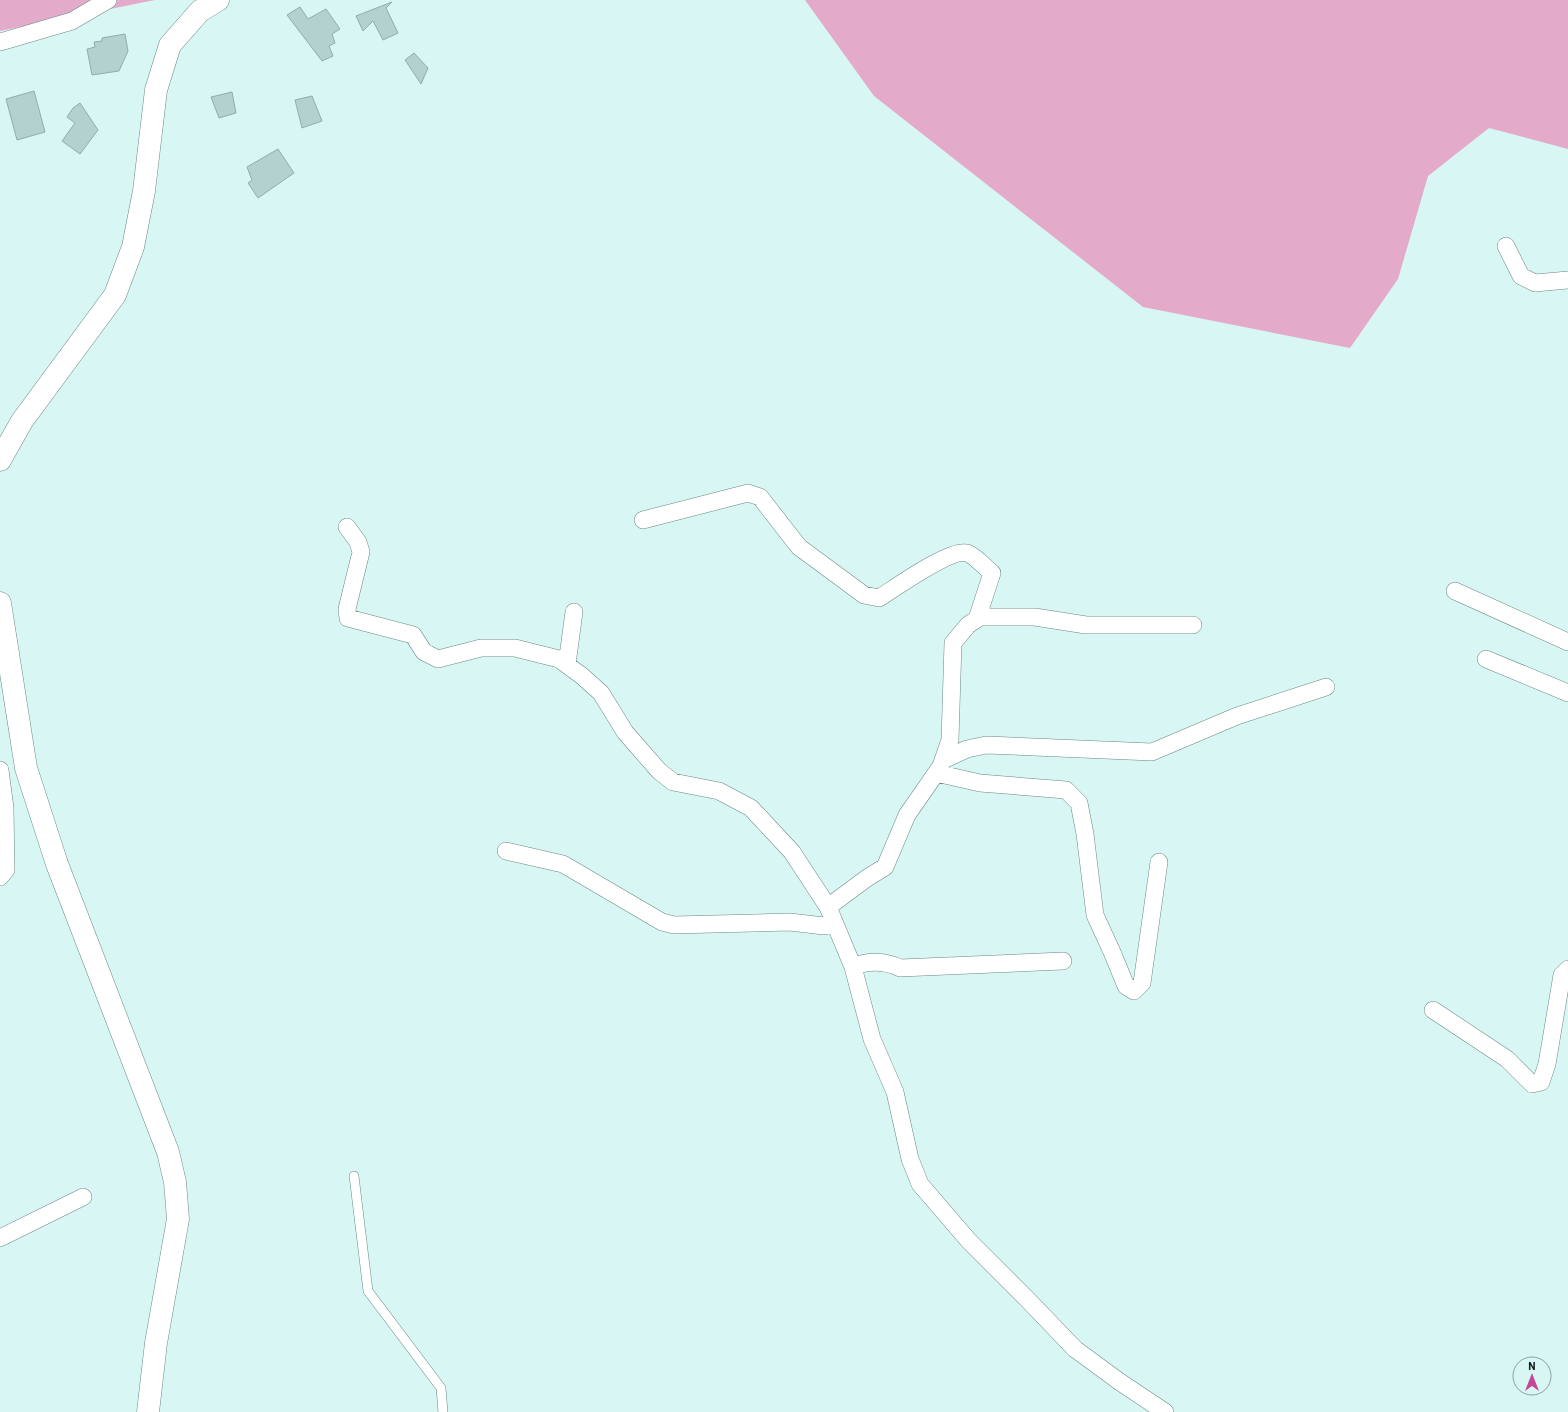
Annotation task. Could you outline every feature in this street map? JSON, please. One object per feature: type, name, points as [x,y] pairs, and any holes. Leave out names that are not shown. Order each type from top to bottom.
[{"type":"street","points":[[0,42],[72,22],[108,0]]},
{"type":"street","points":[[0,460],[22,421],[115,294],[133,247],[144,191],[156,90],[170,45],[200,11],[218,0]]},
{"type":"street","points":[[1506,246],[1521,276],[1535,283],[1568,280]]},
{"type":"street","points":[[643,520],[748,493],[760,497],[799,547],[864,595],[879,598],[944,558],[957,553],[968,553],[992,573],[977,620]]},
{"type":"street","points":[[347,528],[358,542],[361,552],[347,609],[348,618],[413,635],[424,652],[438,659],[481,648],[515,648],[559,659],[582,676],[601,693],[625,732],[659,771],[674,782],[719,791],[751,808],[792,852],[828,907],[853,967],[872,1039],[895,1092],[910,1159],[920,1184],[968,1240],[1075,1349],[1120,1382],[1165,1412]]},
{"type":"street","points":[[1455,591],[1568,642]]},
{"type":"street","points":[[0,602],[2,636],[26,768],[57,864],[168,1152],[175,1182],[178,1219],[156,1343],[148,1412]]},
{"type":"street","points":[[567,664],[574,612]]},
{"type":"street","points":[[828,907],[867,878],[885,867],[907,816],[939,766],[950,740],[953,643],[968,625],[980,617],[1035,617],[1086,625],[1193,625]]},
{"type":"street","points":[[1486,659],[1568,693]]},
{"type":"street","points":[[939,766],[967,749],[986,745],[1152,752],[1237,716],[1326,687]]},
{"type":"street","points":[[939,766],[980,783],[1066,790],[1079,803],[1085,834],[1095,915],[1126,986],[1134,991],[1142,983],[1159,862]]},
{"type":"street","points":[[0,770],[5,808],[6,870],[0,877]]},
{"type":"street","points":[[506,851],[563,864],[662,922],[674,925],[790,922],[824,926],[835,924]]},
{"type":"street","points":[[853,967],[862,963],[891,964],[900,968],[1063,961]]},
{"type":"street","points":[[1434,1010],[1508,1059],[1532,1084],[1541,1082],[1547,1064],[1562,975],[1568,969]]},
{"type":"street","points":[[0,1238],[83,1197]]},
{"type":"lane","points":[[354,1176],[368,1291],[440,1388],[443,1412]]},
{"type":"shaded area","points":[[0,0],[155,0],[0,31]]},
{"type":"shaded area","points":[[805,0],[1568,0],[1568,149],[1489,128],[1428,176],[1398,279],[1350,348],[1143,307],[874,96]]},
{"type":"building","points":[[392,2],[386,8],[398,33],[383,40],[373,21],[363,31],[356,16]]},
{"type":"building","points":[[300,7],[308,19],[326,9],[340,29],[332,34],[335,43],[329,46],[333,56],[322,61],[287,15]]},
{"type":"building","points":[[125,34],[128,51],[119,71],[92,75],[87,49],[95,47],[94,42],[102,41],[102,38]]},
{"type":"building","points":[[414,53],[428,68],[421,84],[405,60]]},
{"type":"building","points":[[34,91],[45,132],[17,140],[6,99]]},
{"type":"building","points":[[232,92],[236,113],[219,118],[211,97]]},
{"type":"building","points":[[312,96],[322,121],[302,128],[295,100]]},
{"type":"building","points":[[80,103],[98,130],[80,154],[62,141],[75,123],[67,117],[73,108]]},
{"type":"building","points":[[278,149],[294,173],[258,198],[248,183],[252,180],[247,167]]}]
